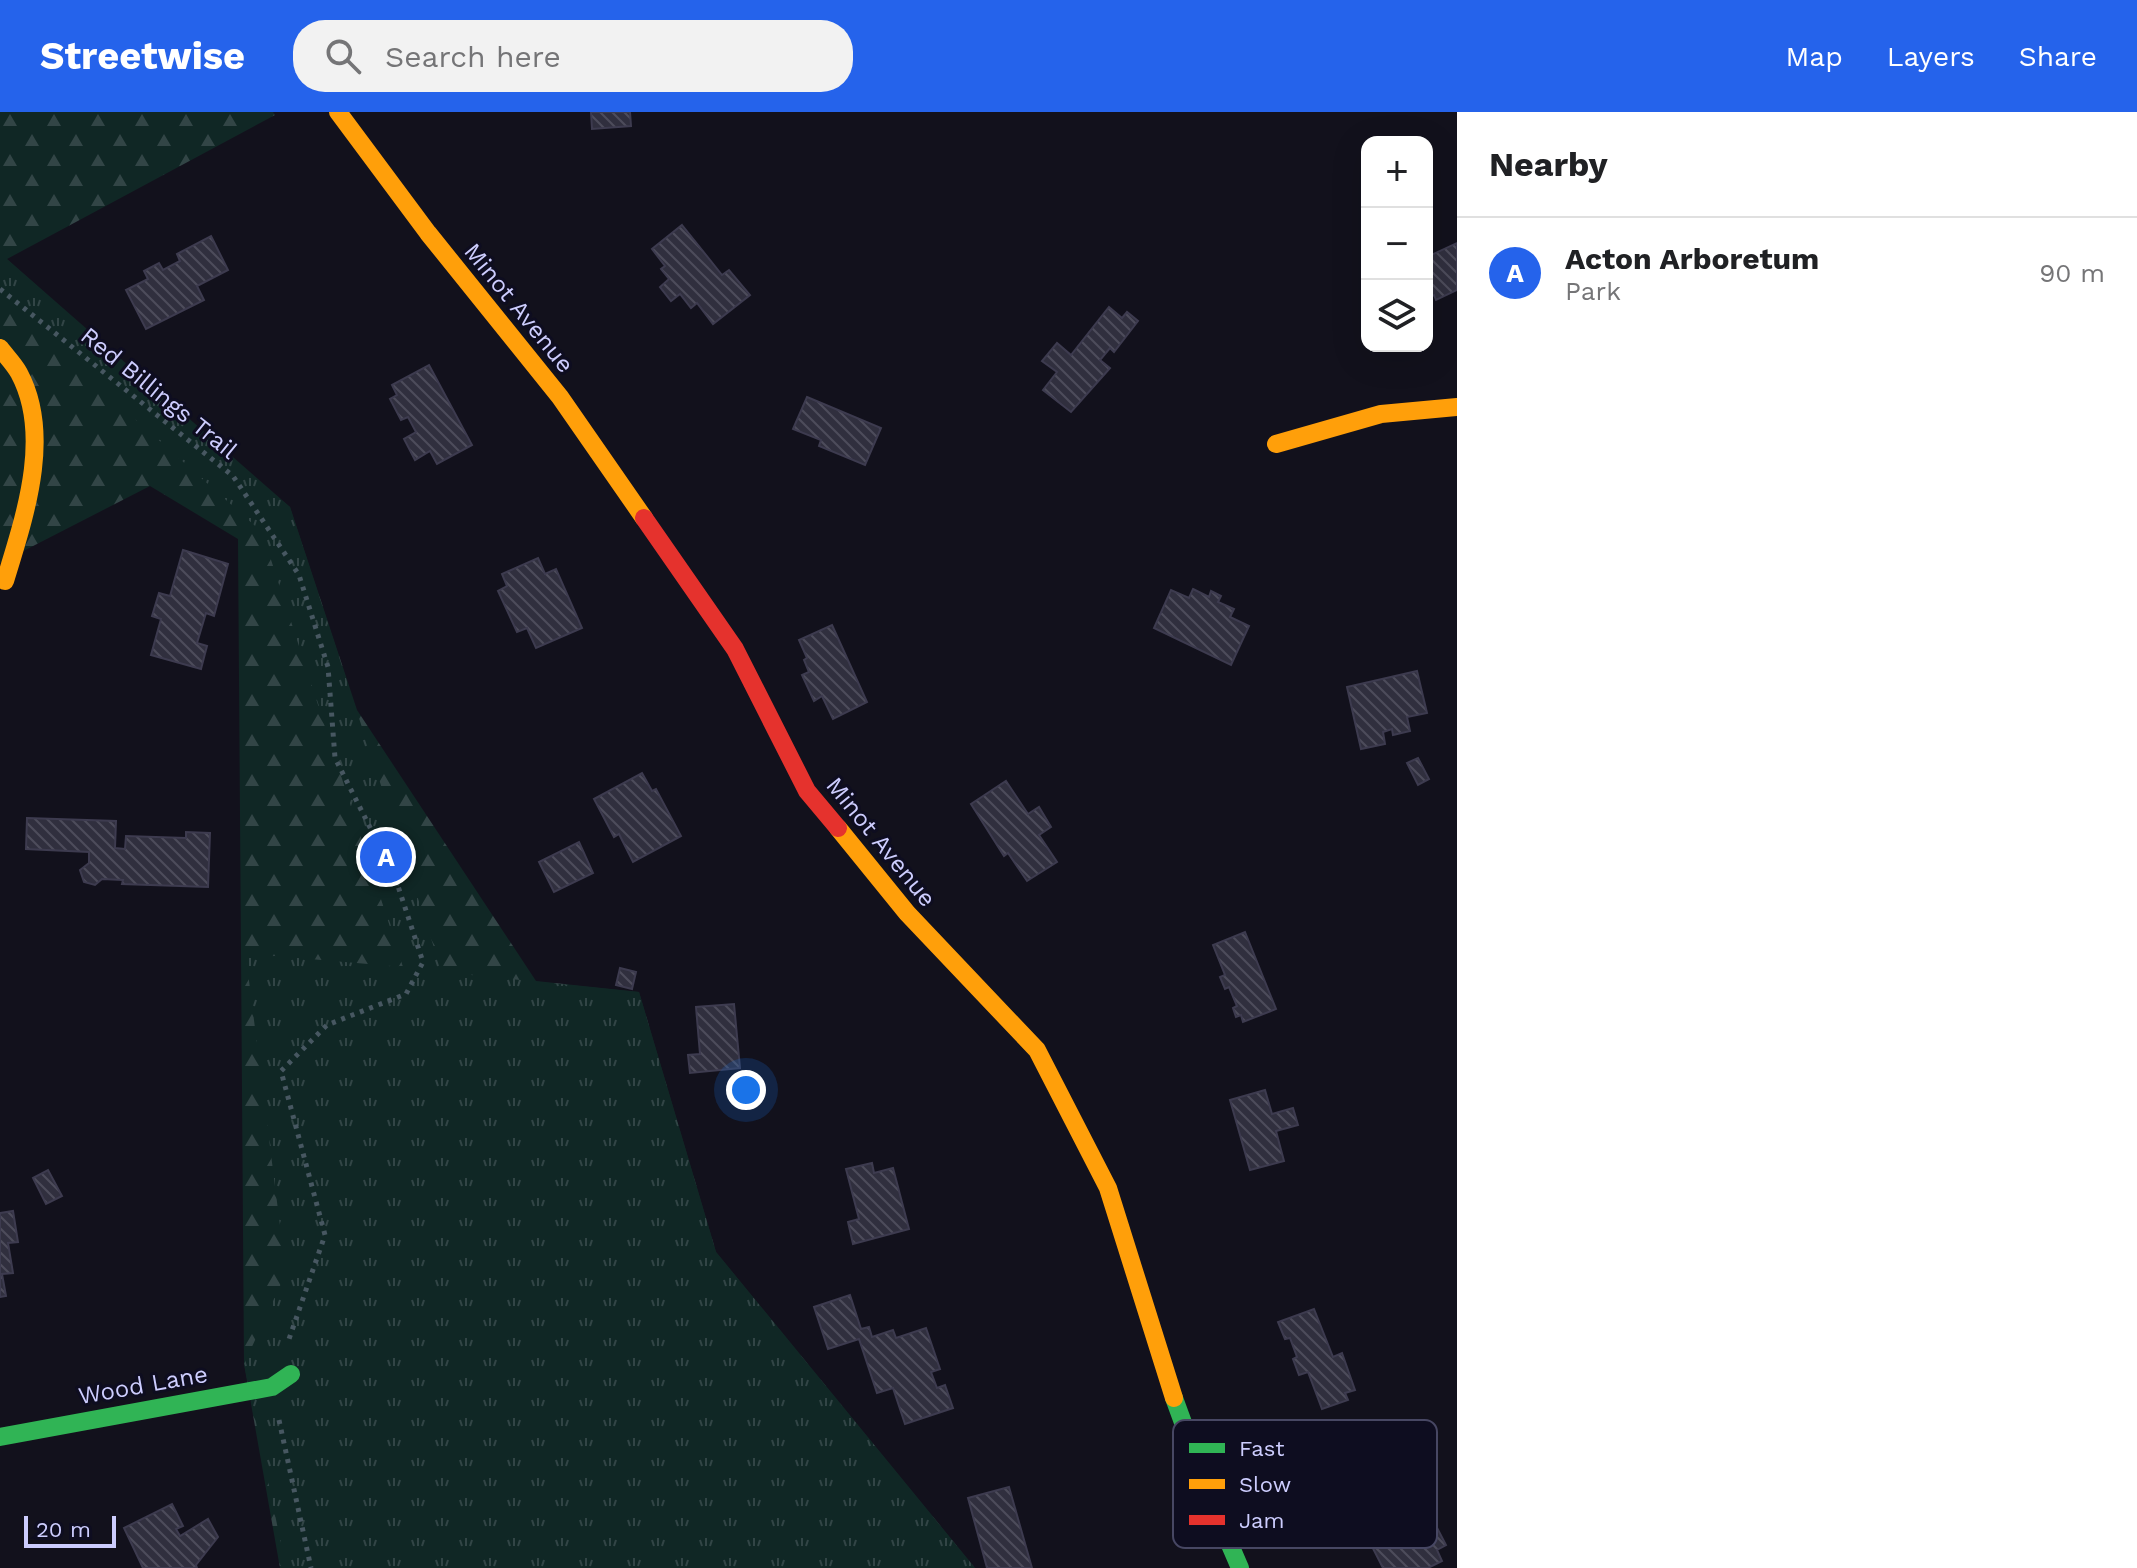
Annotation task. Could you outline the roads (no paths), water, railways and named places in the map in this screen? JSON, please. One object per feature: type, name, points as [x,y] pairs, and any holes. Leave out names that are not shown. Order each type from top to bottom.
[{"type":"street","name":"Minot Avenue","points":[[338,112],[428,233],[560,397],[718,623],[735,649],[807,791],[907,913],[1037,1050],[1108,1188],[1182,1420]]},
{"type":"street","points":[[0,348],[23,382],[34,421],[35,448],[27,509],[5,581]]},
{"type":"street","points":[[1276,444],[1381,414],[1457,407]]},
{"type":"street","name":"Wood Lane","points":[[0,1437],[272,1387],[291,1374]]},
{"type":"street","name":"Minot Avenue","points":[[1231,1548],[1240,1568]]},
{"type":"place","name":"Acton Arboretum","points":[[386,857]]}]
